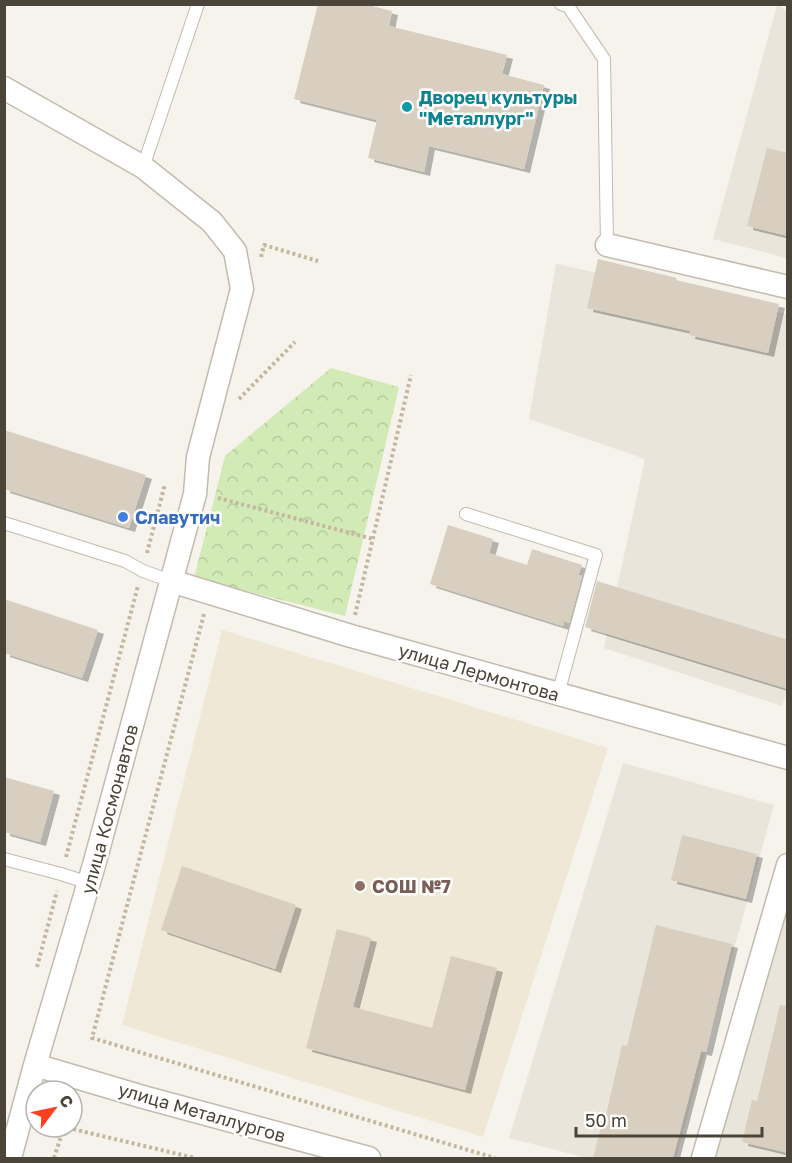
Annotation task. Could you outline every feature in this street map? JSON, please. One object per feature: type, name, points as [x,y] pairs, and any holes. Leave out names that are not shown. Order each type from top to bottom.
[{"type":"street","name":"улица Космонавтов","points":[[4,88],[143,167],[212,222],[235,251],[242,289],[198,457],[195,494],[89,883],[10,1158]]},
{"type":"street","points":[[607,244],[788,287]]},
{"type":"street","name":"улица Лермонтова","points":[[171,581],[351,636],[788,758]]},
{"type":"street","points":[[703,1158],[788,865]]},
{"type":"street","name":"улица Металлургов","points":[[35,1065],[369,1158]]},
{"type":"lane","points":[[143,167],[198,4]]},
{"type":"lane","points":[[561,4],[568,6],[604,58],[607,244]]},
{"type":"lane","points":[[466,514],[596,555],[558,694]]},
{"type":"lane","points":[[4,523],[125,561],[142,571],[171,581]]},
{"type":"lane","points":[[4,858],[89,883]]},
{"type":"path","points":[[231,407],[295,342]]},
{"type":"path","points":[[355,616],[411,375]]},
{"type":"path","points":[[37,967],[165,484]]},
{"type":"path","points":[[215,497],[373,539]]},
{"type":"path","points":[[206,608],[92,1038],[495,1158]]},
{"type":"path","points":[[54,1158],[64,1127],[195,1158]]},
{"type":"shaded area","points":[[777,5],[788,11],[787,258],[713,239]]},
{"type":"shaded area","points":[[556,264],[787,314],[788,688],[782,706],[604,648],[645,459],[529,419]]},
{"type":"shaded area","name":"СОШ №7","points":[[222,630],[608,748],[483,1137],[122,1025]]},
{"type":"shaded area","points":[[623,763],[774,805],[676,1158],[587,1158],[509,1138]]},
{"type":"shaded area","points":[[787,904],[787,1158],[714,1158]]},
{"type":"green space","points":[[331,368],[399,387],[345,616],[194,578],[225,456]]},
{"type":"building","points":[[318,4],[364,4],[392,11],[389,26],[507,55],[502,74],[544,85],[524,169],[429,146],[424,172],[368,158],[377,120],[294,99]]},
{"type":"building","points":[[767,148],[788,153],[788,236],[747,226]]},
{"type":"building","points":[[598,259],[779,304],[768,353],[689,335],[690,331],[587,308]]},
{"type":"building","points":[[4,430],[146,475],[129,528],[4,489]]},
{"type":"building","points":[[448,525],[493,539],[489,553],[527,565],[532,549],[582,565],[578,575],[582,576],[569,623],[564,621],[563,626],[430,584]]},
{"type":"building","points":[[597,581],[788,640],[788,689],[585,627]]},
{"type":"building","points":[[4,599],[98,630],[82,678],[4,653]]},
{"type":"building","points":[[4,777],[54,791],[40,842],[4,832]]},
{"type":"building","points":[[682,835],[757,854],[746,899],[671,880]]},
{"type":"building","points":[[182,866],[296,905],[275,969],[161,930]]},
{"type":"building","points":[[656,925],[732,944],[706,1052],[701,1051],[673,1158],[593,1158],[604,1115],[606,1115],[622,1045],[627,1046]]},
{"type":"building","points":[[337,929],[371,938],[353,1007],[432,1028],[451,956],[497,968],[465,1090],[306,1048]]},
{"type":"building","points":[[780,1005],[788,1006],[788,1153],[742,1142],[752,1100],[757,1101]]},
{"type":"place","name":"Дворец культуры \"Металлург\"","points":[[407,107]]},
{"type":"place","name":"Славутич","points":[[123,517]]},
{"type":"place","name":"СОШ №7","points":[[360,886]]}]
